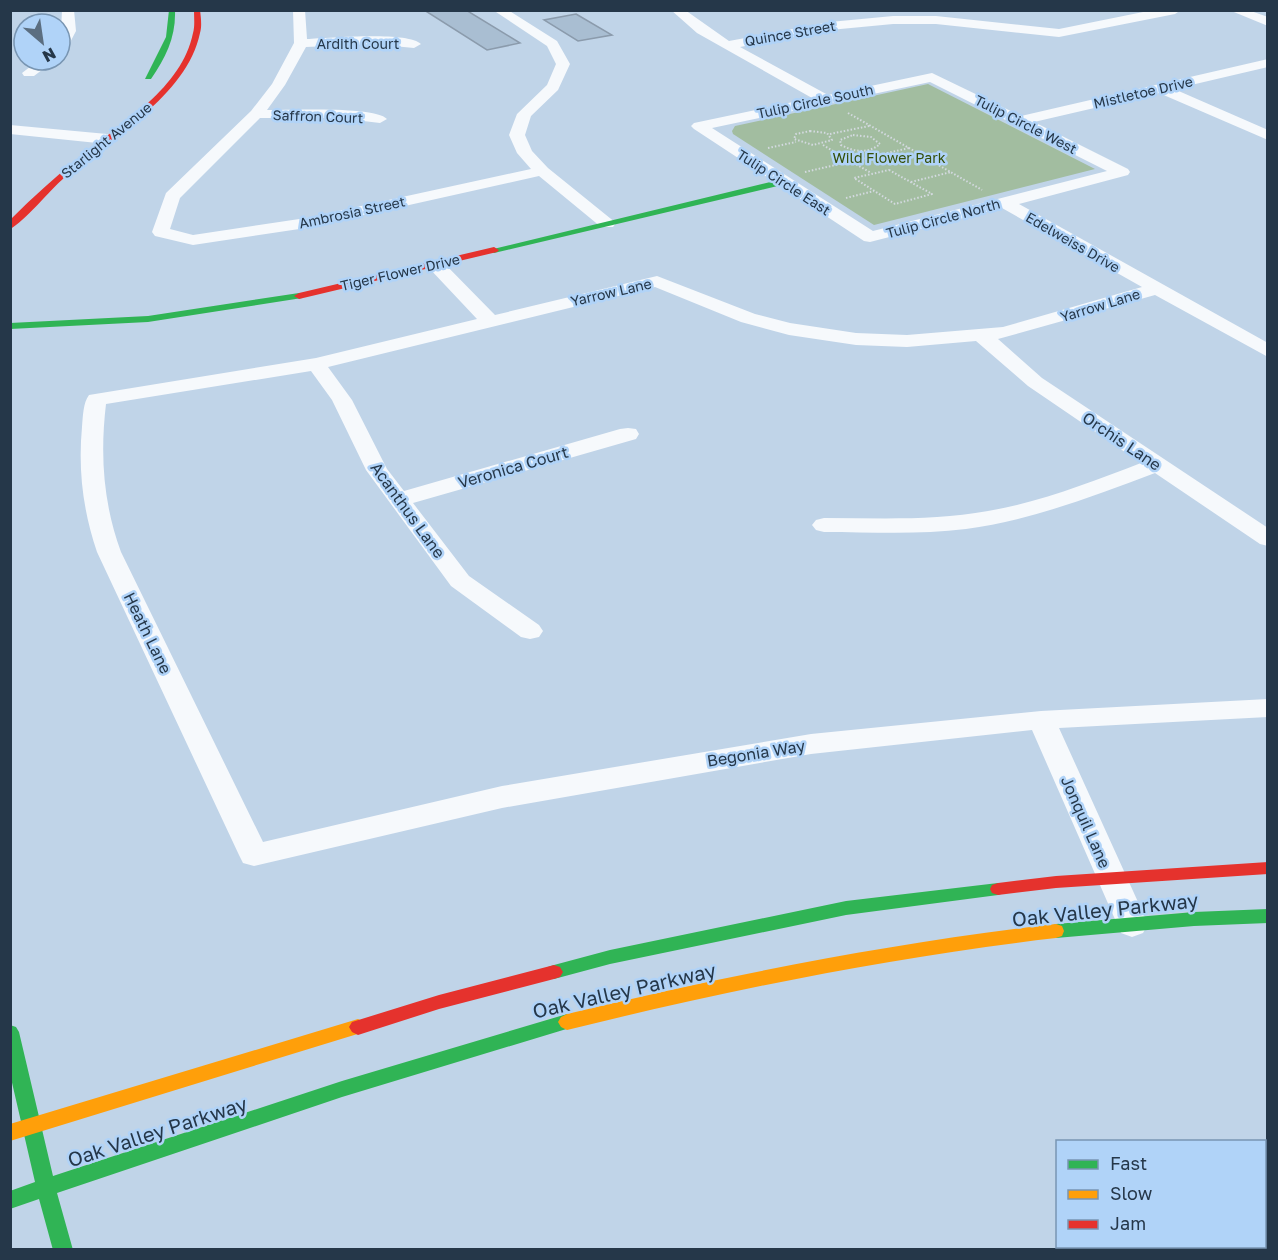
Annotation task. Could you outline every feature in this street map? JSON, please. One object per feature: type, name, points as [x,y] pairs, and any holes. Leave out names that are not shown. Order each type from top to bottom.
[{"type":"street","name":"Starlight Avenue","points":[[138,90],[159,63],[170,41],[174,18],[172,10]]},
{"type":"street","name":"Starlight Avenue","points":[[10,226],[42,193],[152,103],[185,63],[195,40],[197,10]]},
{"type":"street","points":[[256,114],[278,85],[301,43],[299,10]]},
{"type":"street","points":[[498,10],[552,44],[563,64],[553,87],[524,114],[517,135],[525,153],[542,171],[601,218]]},
{"type":"street","points":[[677,10],[702,30],[825,99]]},
{"type":"street","name":"Quince Street","points":[[727,45],[830,26],[893,20],[936,20],[1059,33],[1175,10]]},
{"type":"street","points":[[1235,10],[1268,22]]},
{"type":"street","name":"Ardith Court","points":[[301,43],[374,40],[414,44]]},
{"type":"street","name":"Mistletoe Drive","points":[[1019,121],[1268,63]]},
{"type":"street","name":"Tulip Circle South","points":[[699,126],[932,77]]},
{"type":"street","name":"Tulip Circle West","points":[[932,77],[1122,172]]},
{"type":"street","points":[[1160,88],[1268,136]]},
{"type":"street","name":"Ambrosia Street","points":[[256,114],[172,196],[161,232],[193,240],[306,223],[542,171]]},
{"type":"street","name":"Saffron Court","points":[[256,114],[338,114],[380,119]]},
{"type":"street","name":"Starlight Avenue","points":[[66,149],[97,126]]},
{"type":"street","name":"Tulip Circle East","points":[[699,126],[870,237]]},
{"type":"street","points":[[10,129],[107,139]]},
{"type":"street","name":"Tulip Circle North","points":[[870,237],[1122,172]]},
{"type":"street","name":"Tiger Flower Drive","points":[[10,315],[127,307],[229,296],[601,218],[777,178]]},
{"type":"street","name":"Edelweiss Drive","points":[[1004,202],[1268,351]]},
{"type":"street","name":"Tiger Flower Drive","points":[[10,326],[91,324],[166,318],[295,297],[435,264],[601,218]]},
{"type":"street","points":[[435,264],[489,320]]},
{"type":"street","name":"Yarrow Lane","points":[[96,399],[316,364],[489,320],[657,281],[748,318],[822,335],[907,341],[982,336],[1023,328],[1156,289]]},
{"type":"street","name":"Orchis Lane","points":[[982,336],[1035,382],[1268,539]]},
{"type":"street","name":"Acanthus Lane","points":[[316,364],[342,400],[377,470],[460,581],[530,631]]},
{"type":"street","name":"Heath Lane","points":[[96,399],[90,440],[94,506],[101,531],[254,855]]},
{"type":"street","name":"Veronica Court","points":[[398,500],[628,434]]},
{"type":"street","points":[[824,525],[964,523],[1060,501],[1157,465]]},
{"type":"street","name":"Begonia Way","points":[[254,855],[502,797],[608,777],[812,744],[1041,720],[1268,708]]},
{"type":"street","name":"Jonquil Lane","points":[[1041,720],[1132,924]]},
{"type":"street","name":"Oak Valley Parkway","points":[[10,1134],[439,1002],[610,957],[846,908],[1056,882],[1268,868]]},
{"type":"street","name":"Oak Valley Parkway","points":[[10,1200],[346,1089],[544,1028],[775,975],[1063,930],[1268,916]]},
{"type":"street","points":[[10,1032],[46,1188],[63,1250]]},
{"type":"path","points":[[842,110],[1004,202]]},
{"type":"path","points":[[829,135],[832,140],[823,144],[801,143],[794,136],[799,132],[810,131],[829,135],[870,126]]},
{"type":"path","points":[[831,150],[844,147],[864,151],[876,148],[880,144],[872,137],[848,136],[841,132]]},
{"type":"path","points":[[844,147],[840,140],[848,136]]},
{"type":"path","points":[[823,144],[872,174]]},
{"type":"path","points":[[777,178],[910,148]]},
{"type":"path","points":[[889,170],[932,194],[896,204],[854,178],[872,174],[889,170]]},
{"type":"path","points":[[910,182],[951,172]]},
{"type":"path","points":[[844,198],[874,191]]},
{"type":"green space","name":"Wild Flower Park","points":[[928,84],[1095,169],[874,225],[733,134],[732,131],[735,126]]},
{"type":"building","points":[[424,10],[466,10],[520,43],[487,50]]},
{"type":"building","points":[[576,14],[612,35],[578,41],[544,20]]},
{"type":"traffic: fast","points":[[148,77],[166,46],[171,29],[172,10]]},
{"type":"traffic: fast","points":[[494,250],[783,182]]},
{"type":"traffic: fast","points":[[10,326],[148,319],[299,296]]},
{"type":"traffic: fast","points":[[554,972],[610,957],[846,908],[998,889]]},
{"type":"traffic: fast","points":[[1056,931],[1194,919],[1268,916]]},
{"type":"traffic: fast","points":[[10,1200],[342,1089],[567,1022]]},
{"type":"traffic: fast","points":[[10,1032],[46,1188],[63,1250]]},
{"type":"traffic: slow","points":[[567,1022],[688,993],[810,968],[933,947],[1056,931]]},
{"type":"traffic: slow","points":[[10,1133],[358,1027]]},
{"type":"traffic: jam","points":[[10,226],[54,182],[145,109],[179,73],[191,53],[197,33],[197,10]]},
{"type":"traffic: jam","points":[[299,296],[494,250]]},
{"type":"traffic: jam","points":[[998,889],[1056,882],[1268,868]]},
{"type":"traffic: jam","points":[[358,1027],[439,1002],[554,972]]}]
